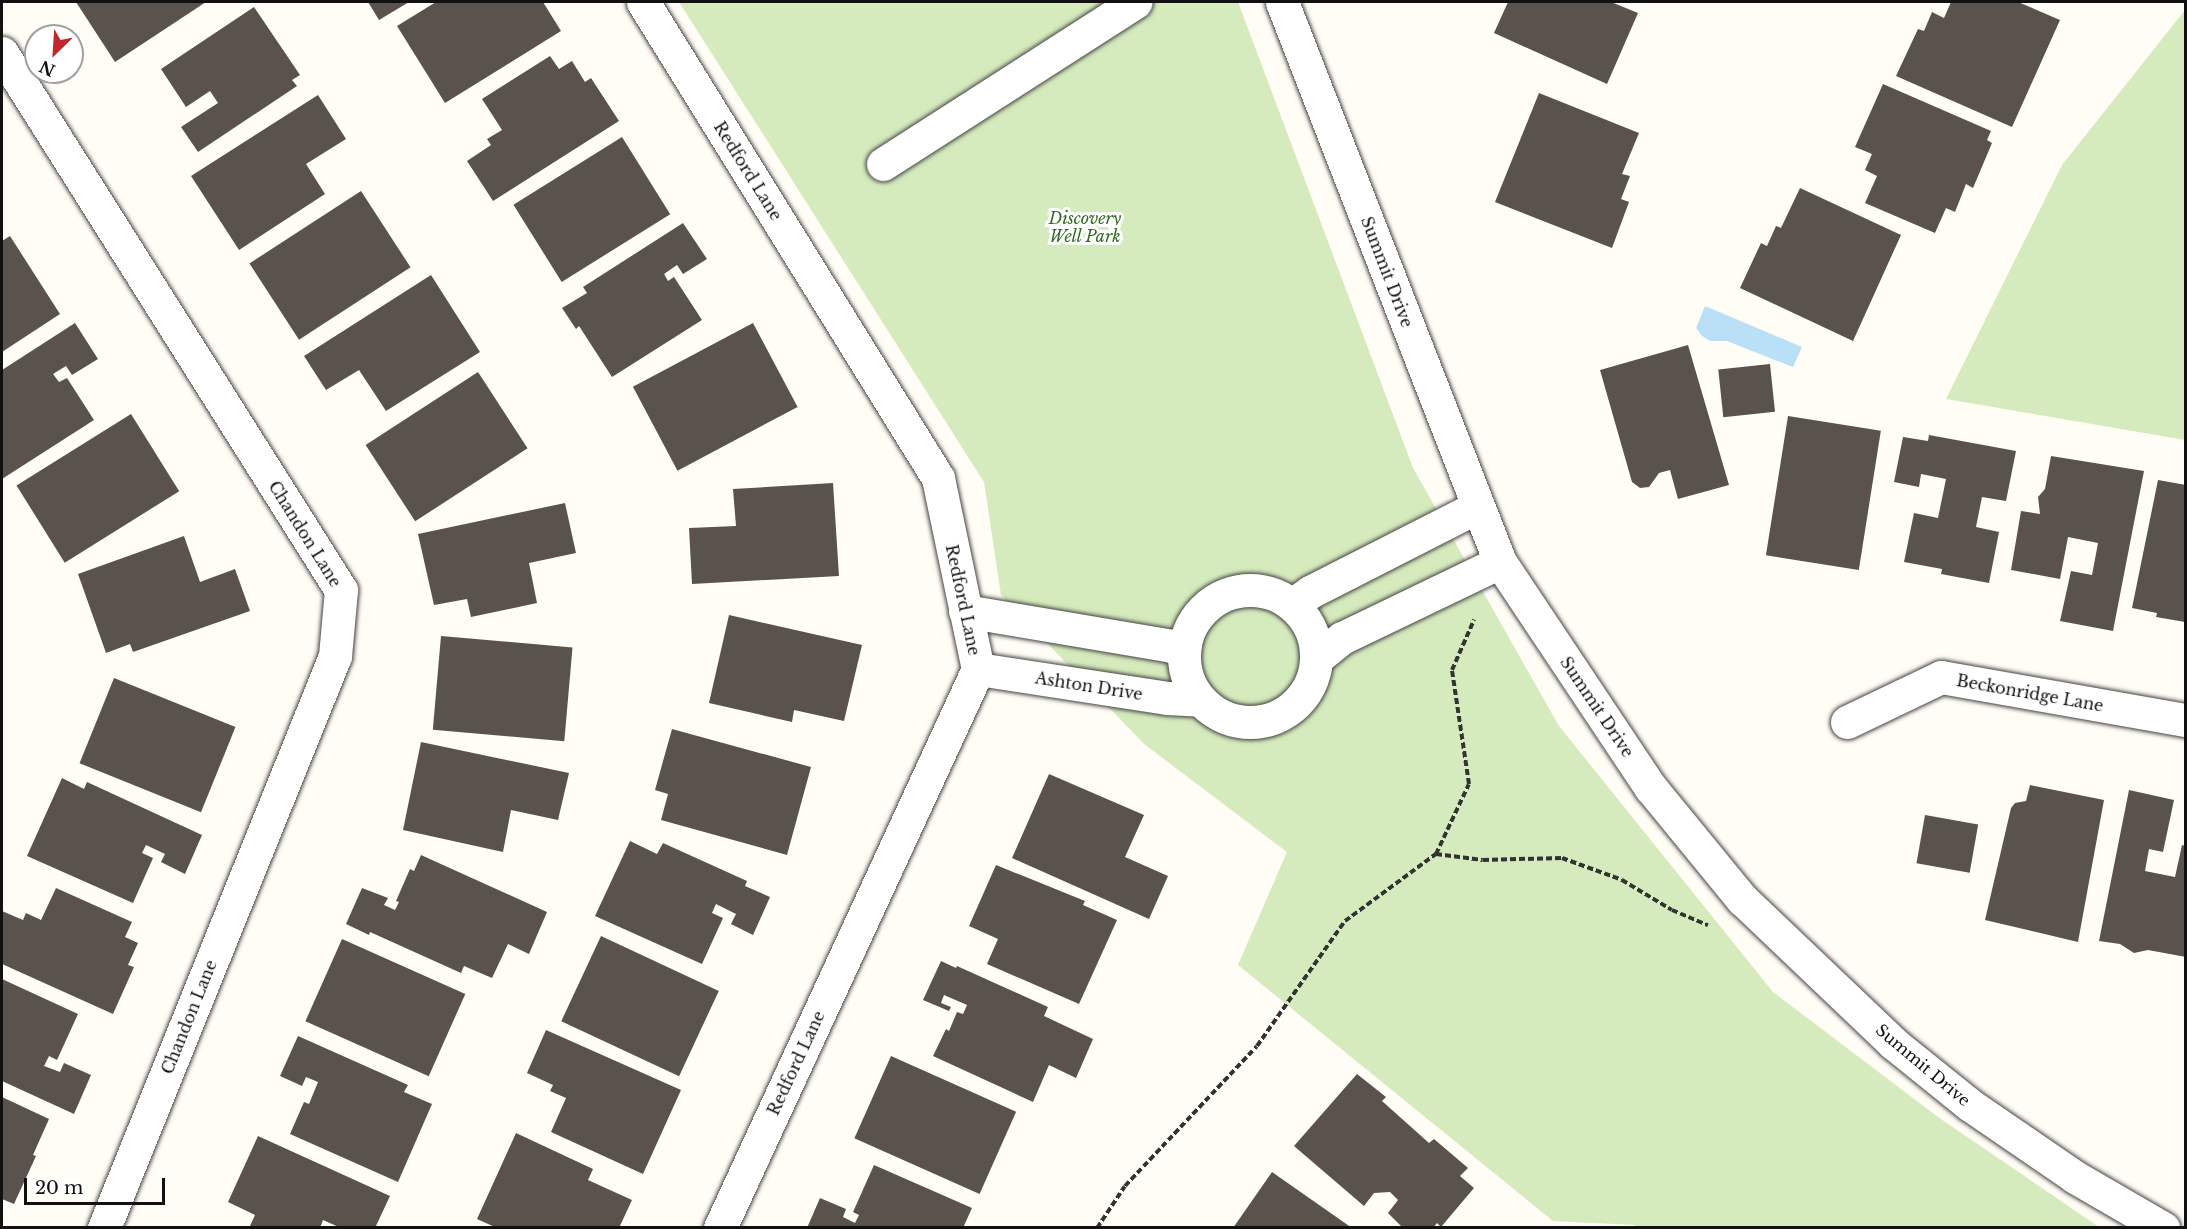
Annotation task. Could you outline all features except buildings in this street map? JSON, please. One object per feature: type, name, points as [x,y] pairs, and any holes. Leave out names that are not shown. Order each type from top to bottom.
[{"type":"street","name":"Redford Lane","points":[[643,2],[938,478],[978,669],[720,1227]]},
{"type":"street","points":[[883,164],[1135,2]]},
{"type":"street","name":"Summit Drive","points":[[1282,2],[1500,562],[1651,788],[1742,899],[1893,1043],[1970,1105],[2075,1177],[2163,1227]]},
{"type":"street","name":"Chandon Lane","points":[[2,53],[341,590],[335,656],[104,1227]]},
{"type":"street","points":[[1293,604],[1311,592],[1477,507]]},
{"type":"street","points":[[1317,658],[1342,638],[1500,562]]},
{"type":"street","points":[[1249,590],[1272,593],[1293,604],[1310,629],[1317,658],[1311,684],[1295,706],[1273,719],[1247,723],[1221,716],[1200,700],[1189,683],[1184,664],[1185,645],[1192,623],[1207,605],[1226,594],[1249,590]]},
{"type":"street","points":[[965,611],[1171,646],[1185,645]]},
{"type":"street","name":"Ashton Drive","points":[[978,669],[1167,698],[1200,700]]},
{"type":"street","name":"Beckonridge Lane","points":[[1847,722],[1941,677],[2186,720]]},
{"type":"path","points":[[1097,1227],[1125,1186],[1257,1046],[1345,921],[1436,855],[1469,784],[1452,670],[1500,562]]},
{"type":"path","points":[[1436,855],[1483,860],[1562,858],[1622,880],[1672,910],[1717,929]]},
{"type":"green space","name":"Discovery Well Park","points":[[679,2],[1238,2],[1413,468],[1559,726],[1773,992],[1938,1117],[2099,1227],[1637,1228],[1635,1225],[1553,1221],[1238,965],[1287,852],[1144,744],[1001,595],[984,482]]},
{"type":"green space","points":[[2185,10],[2185,440],[1946,399],[2062,165]]},
{"type":"water","points":[[1705,306],[1802,347],[1793,367],[1727,341],[1710,341],[1702,336],[1696,328]]}]
